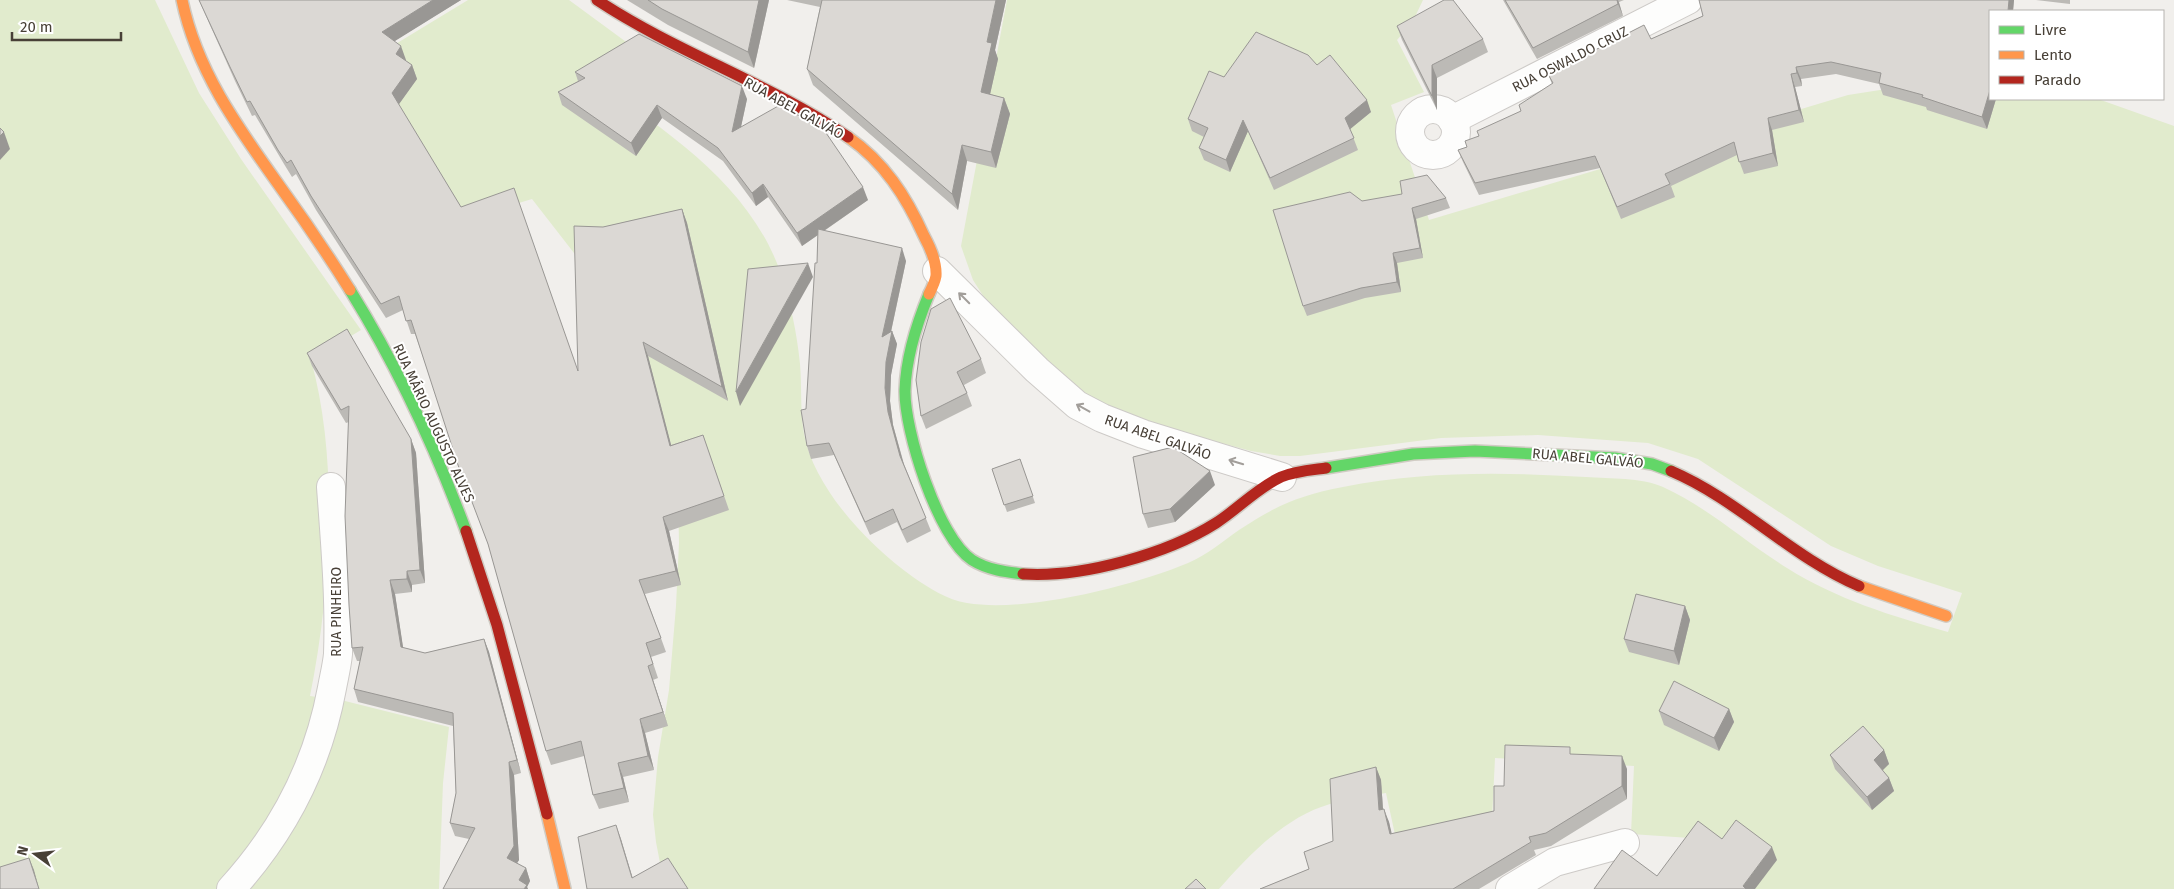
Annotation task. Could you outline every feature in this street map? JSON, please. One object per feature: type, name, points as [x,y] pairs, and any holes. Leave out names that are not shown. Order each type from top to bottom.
[{"type":"street","name":"RUA ABEL GALVÃO","points":[[596,0],[647,30],[841,131],[878,162],[894,181],[922,231],[937,271],[1037,370],[1077,405],[1102,418],[1143,434],[1282,477]]},
{"type":"street","name":"RUA OSWALDO CRUZ","points":[[1452,120],[1688,0]]},
{"type":"street","name":"RUA MÁRIO AUGUSTO ALVES","points":[[182,5],[190,39],[204,69],[361,307],[398,373],[438,461],[476,555],[519,698],[565,889]]},
{"type":"street","name":"RUA ABEL GALVÃO","points":[[937,271],[909,360],[905,403],[916,454],[938,508],[954,539],[972,560],[995,570],[1031,576],[1067,573],[1128,559],[1163,548],[1198,533],[1282,477],[1369,460],[1457,451],[1535,453],[1638,461],[1676,473],[1710,492],[1827,570],[1880,595],[1946,616]]},
{"type":"street","name":"RUA PINHEIRO","points":[[231,889],[249,869],[282,822],[306,777],[326,719],[338,656],[338,584],[331,487]]},
{"type":"street","points":[[1510,889],[1555,862],[1625,843]]},
{"type":"green space","points":[[0,0],[155,0],[199,93],[241,159],[361,330],[311,360],[320,399],[326,440],[329,483],[329,527],[323,614],[310,696],[345,701],[449,727],[443,783],[439,889],[0,889]]},
{"type":"green space","points":[[468,0],[569,0],[633,47],[587,76],[644,115],[699,159],[747,210],[766,239],[780,271],[795,329],[800,364],[804,434],[819,475],[831,495],[879,549],[913,577],[952,599],[967,603],[991,605],[1048,601],[1109,588],[1165,572],[1202,556],[1239,530],[1276,508],[1314,494],[1343,487],[1403,478],[1464,474],[1555,475],[1625,479],[1654,484],[1680,495],[1787,568],[1825,589],[1885,613],[1948,632],[1962,593],[1878,566],[1831,546],[1698,459],[1648,443],[1538,435],[1441,438],[1300,456],[1280,456],[1251,451],[1112,411],[1080,393],[989,305],[973,280],[961,246],[1007,0],[1423,0],[1412,23],[1397,40],[1424,92],[1391,105],[1429,220],[1848,95],[1957,78],[1989,100],[2101,100],[2174,126],[2174,889],[1674,889],[1690,838],[1631,834],[1634,766],[1495,758],[1492,819],[1402,867],[1386,793],[1330,804],[1298,818],[1255,851],[1219,889],[665,889],[653,815],[658,757],[669,690],[676,606],[679,543],[678,490],[672,447],[645,372],[588,271],[532,199],[452,223],[366,62]]},
{"type":"building","points":[[199,0],[433,0],[382,32],[401,46],[396,54],[412,65],[392,93],[461,207],[514,188],[578,371],[574,226],[603,227],[682,209],[722,387],[643,342],[670,446],[703,435],[724,496],[663,517],[676,571],[639,580],[661,638],[646,643],[653,664],[648,666],[663,712],[640,719],[648,756],[618,763],[624,788],[593,795],[581,741],[546,751],[488,544],[458,465],[411,320],[406,321],[399,296],[381,304],[311,196],[291,160],[287,163],[278,150],[250,101],[247,102]]},
{"type":"building","points":[[648,0],[759,0],[748,52],[662,9]]},
{"type":"building","points":[[822,0],[996,0],[987,42],[992,43],[981,92],[1004,98],[991,152],[962,145],[952,194],[807,69]]},
{"type":"building","points":[[1444,0],[1453,0],[1483,39],[1432,65],[1432,96],[1397,26]]},
{"type":"building","points":[[1505,0],[1617,0],[1618,4],[1533,48]]},
{"type":"building","points":[[1699,0],[2009,0],[2008,10],[1989,10],[1989,93],[1982,117],[1922,97],[1923,95],[1879,83],[1881,73],[1831,62],[1796,67],[1797,73],[1791,74],[1799,110],[1768,118],[1773,153],[1739,162],[1734,142],[1665,174],[1670,184],[1617,207],[1595,156],[1475,183],[1458,150],[1467,147],[1465,141],[1479,136],[1477,131],[1521,111],[1519,105],[1553,83],[1548,74],[1644,25],[1651,39],[1703,16]]},
{"type":"building","points":[[1256,32],[1308,55],[1317,65],[1330,55],[1367,100],[1345,118],[1354,138],[1270,178],[1243,120],[1226,160],[1199,148],[1208,128],[1188,119],[1209,71],[1224,77]]},
{"type":"building","points":[[639,34],[742,86],[732,132],[780,105],[824,130],[863,187],[797,233],[763,184],[752,193],[718,148],[657,105],[631,143],[558,92],[585,78],[575,72]]},
{"type":"building","points":[[0,128],[4,132],[0,136]]},
{"type":"building","points":[[1427,175],[1446,198],[1412,208],[1420,248],[1393,253],[1397,282],[1361,288],[1303,306],[1273,210],[1350,192],[1362,201],[1402,194],[1400,181]]},
{"type":"building","points":[[818,229],[902,248],[882,337],[892,331],[886,362],[885,388],[888,412],[900,456],[926,518],[902,530],[893,509],[865,522],[829,443],[807,446],[801,410],[806,409]]},
{"type":"building","points":[[808,263],[736,392],[748,269]]},
{"type":"building","points":[[950,298],[981,359],[957,372],[967,393],[921,416],[916,380],[921,342],[931,309]]},
{"type":"building","points":[[347,329],[411,439],[420,570],[407,571],[407,579],[390,580],[401,647],[425,653],[484,639],[517,760],[509,762],[514,846],[507,858],[526,868],[519,880],[527,885],[524,889],[443,889],[475,828],[450,823],[456,793],[453,713],[354,689],[363,647],[352,648],[349,605],[345,516],[349,406],[341,410],[307,353]]},
{"type":"building","points":[[1173,447],[1210,471],[1170,509],[1143,514],[1133,457]]},
{"type":"building","points":[[1020,459],[1033,496],[1004,505],[992,469]]},
{"type":"building","points":[[1636,594],[1685,606],[1674,651],[1624,639]]},
{"type":"building","points":[[1674,681],[1729,709],[1714,738],[1659,711]]},
{"type":"building","points":[[1863,726],[1884,750],[1874,760],[1889,778],[1867,797],[1830,755]]},
{"type":"building","points":[[1505,745],[1570,747],[1570,754],[1622,756],[1622,786],[1546,833],[1529,837],[1531,842],[1453,889],[1260,889],[1309,869],[1304,852],[1333,841],[1330,779],[1376,767],[1379,810],[1384,809],[1390,834],[1494,811],[1494,786],[1504,786]]},
{"type":"building","points":[[1736,820],[1772,847],[1743,886],[1746,889],[1594,889],[1622,850],[1657,876],[1698,821],[1722,839]]},
{"type":"building","points":[[616,825],[632,878],[668,858],[688,889],[587,889],[578,837]]},
{"type":"building","points":[[29,858],[39,889],[0,889],[0,867]]},
{"type":"building","points":[[1196,879],[1206,889],[1185,889]]},
{"type":"traffic: fast","points":[[350,290],[384,348],[414,408],[466,531]]},
{"type":"traffic: fast","points":[[929,294],[913,341],[907,366],[905,390],[910,430],[925,482],[947,530],[959,548],[972,560],[984,566],[1023,574]]},
{"type":"traffic: fast","points":[[1326,468],[1413,454],[1475,451],[1615,458],[1652,464],[1671,471]]},
{"type":"traffic: slow","points":[[182,0],[198,51],[221,99],[350,290]]},
{"type":"traffic: slow","points":[[848,137],[873,157],[893,181],[910,207],[934,260],[936,278],[929,294]]},
{"type":"traffic: slow","points":[[1859,586],[1946,616]]},
{"type":"traffic: slow","points":[[547,814],[565,889]]},
{"type":"traffic: jam","points":[[597,0],[659,36],[787,100],[848,137]]},
{"type":"traffic: jam","points":[[1023,574],[1071,572],[1097,568],[1149,554],[1173,545],[1216,523],[1264,487],[1281,477],[1297,472],[1326,468]]},
{"type":"traffic: jam","points":[[1671,471],[1720,497],[1810,560],[1859,586]]},
{"type":"traffic: jam","points":[[466,531],[497,625],[547,814]]}]
